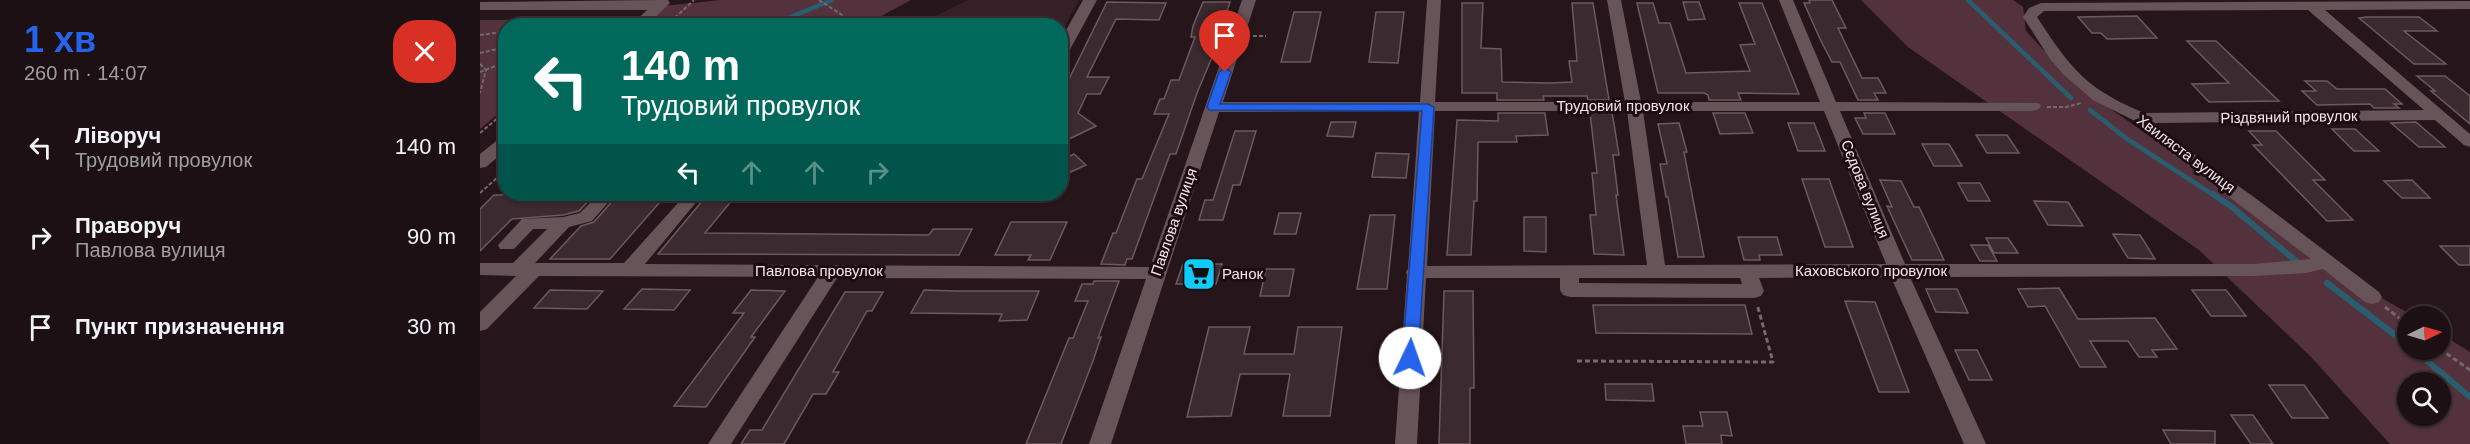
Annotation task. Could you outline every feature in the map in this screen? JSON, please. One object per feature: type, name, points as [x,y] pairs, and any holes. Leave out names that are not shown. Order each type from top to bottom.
[{"type":"street","points":[[1068,40],[1090,0]]},
{"type":"street","name":"Павлова вулиця","points":[[1100,444],[1249,0]]},
{"type":"street","points":[[1406,444],[1415,272],[1434,0]]},
{"type":"street","points":[[1614,0],[1634,106],[1657,272]]},
{"type":"street","name":"Сєдова вулиця","points":[[1786,0],[1898,271],[1975,444]]},
{"type":"street","points":[[480,6],[540,3],[663,3]]},
{"type":"street","points":[[646,18],[663,3]]},
{"type":"street","points":[[2039,3],[2470,5]]},
{"type":"street","name":"Хвиляста вулиця","points":[[2039,3],[2031,17],[2035,26],[2055,56],[2099,97],[2140,118],[2168,143],[2372,297]]},
{"type":"street","points":[[2312,6],[2470,142]]},
{"type":"street","name":"Трудовий провулок","points":[[1213,107],[2033,106]]},
{"type":"street","name":"Різдвяний провулок","points":[[2140,118],[2438,115]]},
{"type":"street","points":[[480,163],[498,148]]},
{"type":"street","points":[[542,245],[507,245],[528,223],[563,223],[586,217],[600,201]]},
{"type":"street","points":[[629,270],[689,201]]},
{"type":"street","points":[[482,320],[526,269],[542,245],[563,223]]},
{"type":"street","name":"Каховського провулок","points":[[1415,272],[2253,270],[2306,267],[2327,261]]},
{"type":"street","name":"Павлова провулок","points":[[480,269],[1157,273]]},
{"type":"street","points":[[719,444],[832,271]]},
{"type":"street","points":[[1569,272],[1570,290],[1754,291],[1748,272]]},
{"type":"path","points":[[675,18],[694,0]]},
{"type":"path","points":[[821,1],[848,18]]},
{"type":"path","points":[[480,35],[498,33]]},
{"type":"path","points":[[480,53],[498,49]]},
{"type":"path","points":[[480,64],[486,70],[480,93]]},
{"type":"path","points":[[480,72],[498,65]]},
{"type":"path","points":[[2033,106],[2066,107],[2099,97]]},
{"type":"path","points":[[480,133],[498,118]]},
{"type":"path","points":[[480,194],[498,177]]},
{"type":"path","points":[[1577,361],[1773,362],[1754,291]]},
{"type":"path","points":[[2372,297],[2397,316]]},
{"type":"path","points":[[2451,357],[2470,370]]},
{"type":"shaded area","points":[[721,0],[911,0],[878,18],[650,18],[663,6]]},
{"type":"shaded area","points":[[968,0],[1079,0],[1068,20],[1068,18],[931,18]]},
{"type":"shaded area","points":[[1861,0],[2013,0],[2023,7],[2026,31],[2076,85],[2180,157],[2302,252],[2397,307],[2397,360],[2451,360],[2451,340],[2470,352],[2470,444],[2390,444],[2311,357],[2199,250],[1908,47]]},
{"type":"shaded area","points":[[480,20],[498,20],[498,114],[480,129]]},
{"type":"building","points":[[1809,0],[1832,0],[1846,28],[1838,28],[1862,78],[1878,78],[1886,93],[1874,93],[1878,100],[1858,100],[1840,62],[1832,62],[1820,39],[1804,3],[1810,3]]},
{"type":"building","points":[[1107,2],[1166,3],[1159,20],[1116,19],[1087,77],[1109,77],[1100,94],[1087,94],[1078,113],[1096,126],[1069,139],[1068,77]]},
{"type":"building","points":[[1203,2],[1230,2],[1176,154],[1170,154],[1132,259],[1127,259],[1125,265],[1101,264],[1137,179],[1142,179],[1169,114],[1154,114],[1160,99],[1164,99],[1171,80],[1179,80],[1195,37],[1191,37],[1193,26]]},
{"type":"building","points":[[1683,2],[1699,2],[1705,19],[1688,20]]},
{"type":"building","points":[[1462,3],[1483,3],[1481,48],[1501,49],[1502,82],[1549,83],[1572,82],[1569,61],[1577,61],[1572,3],[1593,3],[1609,100],[1588,100],[1587,96],[1543,96],[1544,100],[1497,100],[1497,93],[1462,93]]},
{"type":"building","points":[[1637,3],[1653,3],[1659,23],[1670,23],[1686,73],[1750,71],[1740,45],[1755,44],[1739,3],[1762,3],[1799,94],[1738,93],[1741,100],[1709,100],[1708,95],[1704,93],[1658,93]]},
{"type":"building","points":[[1294,12],[1321,12],[1310,62],[1281,62]]},
{"type":"building","points":[[1376,12],[1404,12],[1398,63],[1369,62]]},
{"type":"building","points":[[2137,16],[2157,38],[2107,39],[2101,33],[2092,33],[2078,17]]},
{"type":"building","points":[[2419,17],[2437,31],[2404,31],[2446,64],[2414,64],[2359,18]]},
{"type":"building","points":[[2187,41],[2216,41],[2279,101],[2209,102],[2192,84],[2229,83]]},
{"type":"building","points":[[2417,76],[2445,76],[2470,96],[2470,124],[2431,91],[2435,91]]},
{"type":"building","points":[[2305,81],[2327,81],[2337,89],[2385,89],[2402,104],[2394,104],[2399,108],[2374,108],[2370,104],[2317,105],[2302,91],[2316,91]]},
{"type":"building","points":[[1498,113],[1545,113],[1548,135],[1516,136],[1517,142],[1478,142],[1477,201],[1474,201],[1471,255],[1447,255],[1457,120],[1498,121]]},
{"type":"building","points":[[1590,113],[1612,113],[1619,155],[1613,155],[1624,255],[1594,254],[1590,215],[1596,215],[1592,173],[1597,173]]},
{"type":"building","points":[[1713,113],[1745,113],[1753,133],[1720,134]]},
{"type":"building","points":[[1864,113],[1885,113],[1895,134],[1863,134],[1855,118],[1866,118]]},
{"type":"building","points":[[1331,122],[1356,122],[1353,137],[1327,136]]},
{"type":"building","points":[[2416,122],[2445,147],[2419,147],[2391,123]]},
{"type":"building","points":[[1679,123],[1687,152],[1684,152],[1704,257],[1678,257],[1668,197],[1666,197],[1660,164],[1667,164],[1658,124]]},
{"type":"building","points":[[1788,123],[1814,123],[1825,151],[1798,151]]},
{"type":"building","points":[[2332,129],[2355,129],[2379,151],[2354,151]]},
{"type":"building","points":[[1235,131],[1256,131],[1240,185],[1233,185],[1223,220],[1199,220],[1205,200],[1213,200]]},
{"type":"building","points":[[2249,131],[2276,131],[2325,180],[2313,180],[2353,220],[2327,221],[2253,145],[2262,145]]},
{"type":"building","points":[[1976,135],[2007,135],[2019,153],[1987,153]]},
{"type":"building","points":[[1922,144],[1949,144],[1962,166],[1934,166]]},
{"type":"building","points":[[1376,153],[1409,154],[1406,178],[1372,177]]},
{"type":"building","points":[[1074,154],[1086,165],[1068,173],[1068,157]]},
{"type":"building","points":[[1802,179],[1829,179],[1853,247],[1825,247]]},
{"type":"building","points":[[1880,180],[1901,181],[1914,207],[1919,207],[1944,260],[1912,260],[1887,206],[1892,207]]},
{"type":"building","points":[[2412,180],[2430,198],[2402,198],[2384,181]]},
{"type":"building","points":[[1958,183],[1980,183],[1990,201],[1968,201]]},
{"type":"building","points":[[494,195],[498,195],[498,201],[588,201],[579,211],[563,215],[512,219],[480,251],[480,209]]},
{"type":"building","points":[[612,201],[661,201],[610,259],[550,259],[581,226],[594,222]]},
{"type":"building","points":[[702,201],[731,201],[705,233],[929,235],[933,229],[972,229],[959,255],[658,254]]},
{"type":"building","points":[[2034,201],[2068,202],[2083,226],[2048,225]]},
{"type":"building","points":[[1279,213],[1301,213],[1296,234],[1274,234]]},
{"type":"building","points":[[1370,215],[1395,215],[1387,289],[1357,289]]},
{"type":"building","points":[[1524,217],[1546,217],[1546,252],[1524,251]]},
{"type":"building","points":[[1011,222],[1067,222],[1050,260],[1028,260],[1031,255],[995,255]]},
{"type":"building","points":[[2113,234],[2140,235],[2155,259],[2128,258]]},
{"type":"building","points":[[1738,237],[1777,237],[1782,255],[1759,255],[1760,260],[1744,260]]},
{"type":"building","points":[[1986,238],[2008,238],[2018,253],[1994,253]]},
{"type":"building","points":[[1971,245],[1988,245],[1997,261],[1980,261]]},
{"type":"building","points":[[2440,246],[2470,246],[2470,265],[2459,265]]},
{"type":"building","points":[[1183,264],[1222,264],[1216,284],[1176,284]]},
{"type":"building","points":[[1266,269],[1294,269],[1289,296],[1260,296]]},
{"type":"building","points":[[1094,281],[1119,281],[1098,338],[1101,337],[1093,361],[1061,444],[1026,444],[1069,338],[1073,338],[1088,301],[1075,301],[1082,284],[1093,284]]},
{"type":"building","points":[[2059,288],[2078,319],[2155,318],[2177,349],[2152,350],[2157,357],[2139,357],[2128,341],[2090,341],[2106,367],[2080,367],[2045,306],[2028,307],[2018,289]]},
{"type":"building","points":[[642,289],[690,290],[674,310],[624,309]]},
{"type":"building","points":[[1926,289],[1957,289],[1968,313],[1936,312]]},
{"type":"building","points":[[550,290],[603,291],[587,309],[534,308]]},
{"type":"building","points":[[751,290],[785,291],[751,337],[755,337],[706,407],[674,406],[744,313],[733,313]]},
{"type":"building","points":[[924,290],[1039,291],[1027,320],[999,321],[1002,314],[911,313]]},
{"type":"building","points":[[2192,290],[2226,290],[2246,316],[2211,316]]},
{"type":"building","points":[[1444,291],[1473,291],[1474,388],[1470,388],[1470,444],[1439,444]]},
{"type":"building","points":[[845,292],[883,292],[872,311],[867,311],[833,372],[839,372],[826,394],[813,394],[784,444],[741,444],[750,430],[762,430]]},
{"type":"building","points":[[1845,301],[1875,302],[1909,392],[1879,392]]},
{"type":"building","points":[[1593,305],[1745,305],[1752,334],[1596,333]]},
{"type":"building","points":[[1209,327],[1250,327],[1244,354],[1294,354],[1298,327],[1342,327],[1330,416],[1283,416],[1290,374],[1240,374],[1231,416],[1187,417]]},
{"type":"building","points":[[1955,350],[1977,350],[1992,380],[1969,380]]},
{"type":"building","points":[[1605,384],[1652,384],[1654,401],[1606,400]]},
{"type":"building","points":[[2269,385],[2304,385],[2328,418],[2292,418]]},
{"type":"building","points":[[1700,412],[1727,412],[1732,436],[1721,435],[1722,444],[1686,444],[1683,426],[1703,426]]},
{"type":"building","points":[[2231,415],[2253,415],[2273,444],[2251,444]]},
{"type":"building","points":[[2163,430],[2215,431],[2215,444],[2171,444]]},
{"type":"waterway","points":[[788,18],[832,0]]},
{"type":"waterway","points":[[1968,0],[2071,98]]},
{"type":"waterway","points":[[2090,110],[2127,139],[2215,196]]},
{"type":"waterway","points":[[2213,194],[2232,207],[2297,262]]},
{"type":"waterway","points":[[2327,283],[2397,337]]},
{"type":"waterway","points":[[2426,360],[2470,397]]},
{"type":"place","name":"Ранок","points":[[1199,274]]},
{"type":"route","points":[[1225,72],[1213,107],[1428,107],[1410,358]]}]
